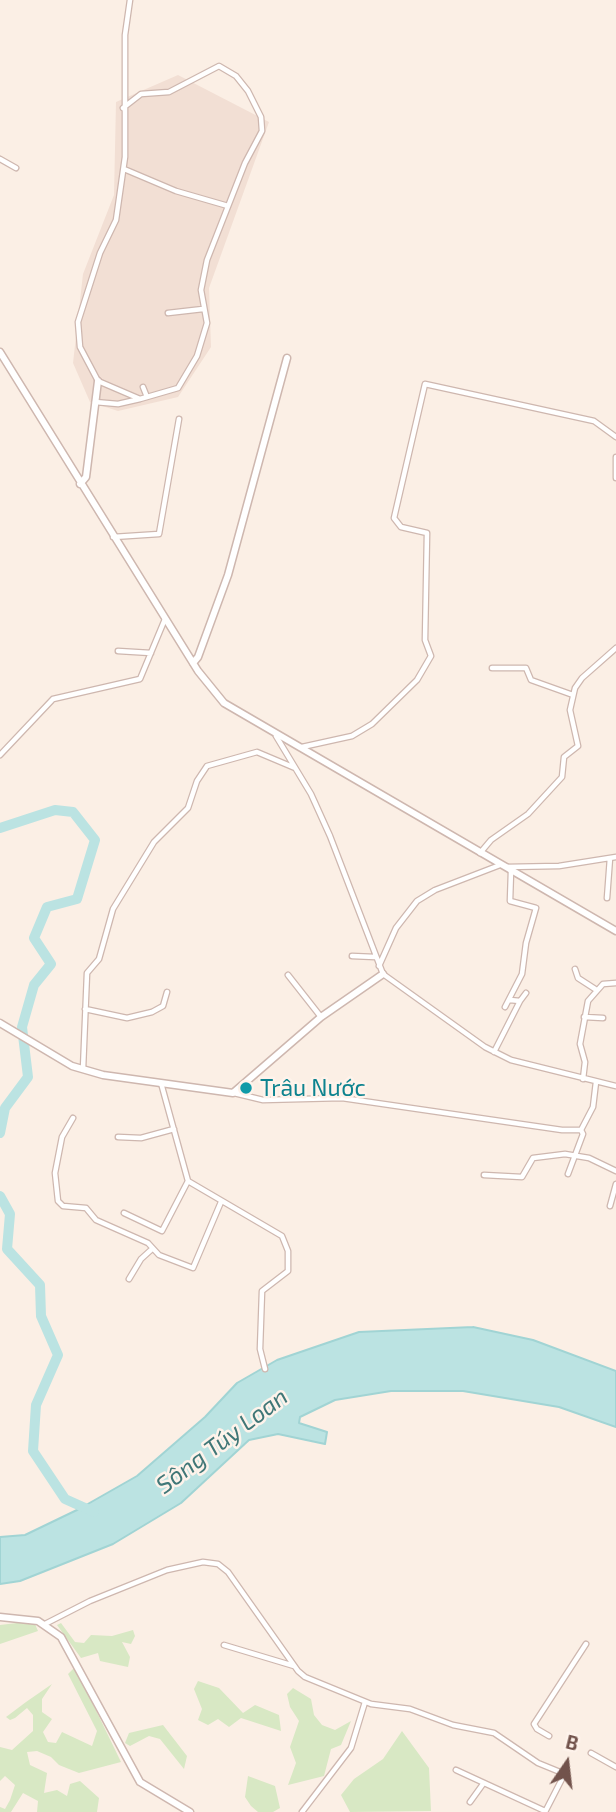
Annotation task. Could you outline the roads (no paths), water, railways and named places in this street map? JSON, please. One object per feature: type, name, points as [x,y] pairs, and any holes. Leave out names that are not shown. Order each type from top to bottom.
[{"type":"street","points":[[80,484],[86,477],[98,381],[80,346],[78,322],[100,253],[116,220],[123,168],[125,35],[130,0]]},
{"type":"street","points":[[94,402],[118,404],[178,388],[203,342],[207,323],[203,309],[204,274],[228,206],[262,131],[256,107],[236,76],[225,68],[213,67],[169,92],[141,94],[123,108]]},
{"type":"street","points":[[0,159],[16,168]]},
{"type":"street","points":[[123,168],[176,191],[228,206]]},
{"type":"street","points":[[169,313],[203,309]]},
{"type":"street","points":[[0,352],[192,663],[224,704],[275,736],[616,931]]},
{"type":"street","points":[[192,663],[198,657],[228,575],[287,358]]},
{"type":"street","points":[[98,381],[140,399]]},
{"type":"street","points":[[297,748],[341,740],[372,724],[429,663],[431,656],[425,640],[427,533],[401,527],[394,519],[425,384],[594,421],[616,437]]},
{"type":"street","points":[[143,387],[147,397]]},
{"type":"street","points":[[113,537],[159,534],[179,419]]},
{"type":"street","points":[[616,457],[616,478]]},
{"type":"street","points":[[0,755],[53,699],[140,679],[165,619]]},
{"type":"street","points":[[480,853],[491,840],[528,814],[562,777],[564,757],[578,746],[570,710],[573,695],[582,678],[616,648]]},
{"type":"street","points":[[118,651],[151,653]]},
{"type":"street","points":[[492,668],[526,668],[531,680],[573,695]]},
{"type":"street","points":[[275,736],[330,836],[383,974],[494,1052],[528,1067],[616,1086]]},
{"type":"street","points":[[83,1069],[87,973],[99,959],[113,909],[153,842],[188,808],[197,781],[207,766],[257,752],[295,769]]},
{"type":"street","points":[[379,967],[396,928],[417,901],[435,890],[501,866],[559,866],[613,858],[607,898]]},
{"type":"street","points":[[505,1007],[522,974],[536,908],[510,901],[511,871]]},
{"type":"street","points":[[352,956],[375,957]]},
{"type":"street","points":[[575,969],[578,978],[596,989]]},
{"type":"street","points":[[233,1093],[321,1017],[383,974]]},
{"type":"street","points":[[288,975],[321,1017]]},
{"type":"street","points":[[583,1079],[586,1062],[580,1044],[587,1001],[603,984],[616,984]]},
{"type":"street","points":[[85,1009],[127,1018],[152,1012],[163,1006],[167,992]]},
{"type":"street","points":[[494,1052],[526,993]]},
{"type":"street","points":[[510,1000],[520,1001]]},
{"type":"street","points":[[584,1017],[603,1018]]},
{"type":"street","points":[[2,1024],[72,1066],[103,1075],[233,1093],[263,1100],[342,1098],[562,1130],[581,1130]]},
{"type":"street","points":[[568,1174],[577,1154],[583,1133],[581,1130],[593,1107],[596,1082]]},
{"type":"street","points":[[161,1083],[188,1181],[282,1236],[288,1251],[288,1271],[262,1291],[260,1349],[265,1370]]},
{"type":"street","points":[[73,1118],[62,1137],[55,1173],[59,1203],[86,1208],[96,1220],[148,1243],[152,1250],[170,1261],[193,1268],[220,1202]]},
{"type":"street","points":[[118,1137],[141,1138],[174,1129]]},
{"type":"street","points":[[484,1175],[522,1177],[533,1158],[577,1154],[616,1171]]},
{"type":"street","points":[[124,1213],[162,1231],[188,1181]]},
{"type":"street","points":[[610,1206],[616,1184]]},
{"type":"street","points":[[129,1279],[141,1259],[152,1250]]},
{"type":"street","points":[[45,1624],[156,1574],[210,1562],[228,1572],[295,1667],[305,1677],[365,1702],[410,1709],[453,1725],[502,1737],[538,1763],[562,1774],[545,1811],[456,1770]]},
{"type":"street","points":[[0,1617],[29,1618],[45,1624],[67,1644],[140,1782],[190,1812]]},
{"type":"street","points":[[549,1736],[537,1729],[535,1722],[586,1644]]},
{"type":"street","points":[[224,1645],[295,1667]]},
{"type":"street","points":[[302,1812],[351,1748],[365,1702]]},
{"type":"street","points":[[591,1753],[616,1767]]},
{"type":"street","points":[[470,1802],[483,1784]]},
{"type":"water","name":"Sông Túy Loan","points":[[473,1327],[533,1340],[616,1371],[616,1427],[559,1407],[463,1391],[391,1391],[335,1400],[300,1417],[299,1423],[327,1432],[325,1444],[278,1434],[249,1440],[181,1503],[113,1544],[20,1581],[0,1584],[0,1537],[25,1535],[79,1509],[137,1476],[205,1417],[237,1383],[277,1360],[359,1332]]},
{"type":"waterway","points":[[0,828],[55,810],[73,812],[95,840],[77,899],[47,907],[34,938],[51,964],[34,985],[22,1027],[28,1077],[5,1108],[0,1133]]},
{"type":"waterway","points":[[0,1196],[10,1214],[7,1249],[40,1285],[41,1316],[58,1355],[36,1405],[33,1451],[65,1499],[94,1512]]},
{"type":"place","name":"Trâu Nước","points":[[246,1088]]}]
